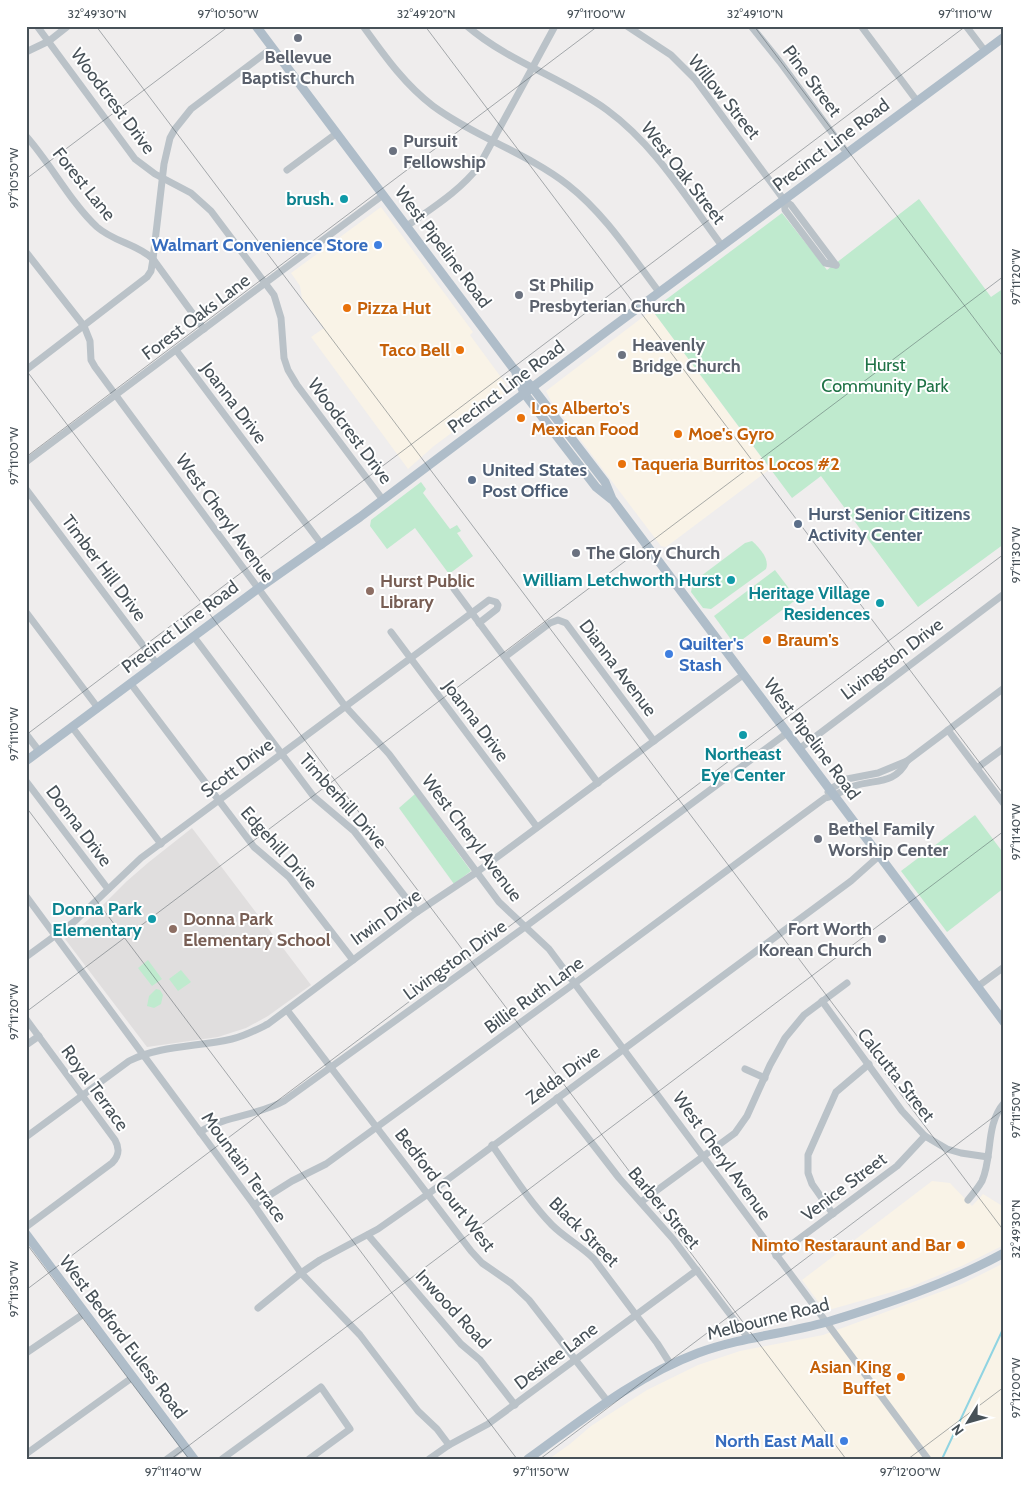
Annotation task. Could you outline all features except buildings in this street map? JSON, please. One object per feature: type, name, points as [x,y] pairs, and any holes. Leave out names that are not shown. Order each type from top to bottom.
[{"type":"main road","name":"West Pipeline Road","points":[[256,26],[514,368],[532,387],[604,482],[612,499],[799,749],[830,795],[879,856],[1004,1022]]},
{"type":"main road","name":"Precinct Line Road","points":[[26,761],[259,588],[383,500],[659,292],[1004,37]]},
{"type":"main road","name":"West Pipeline Road","points":[[514,368],[524,393],[596,487],[612,499]]},
{"type":"main road","name":"West Bedford Euless Road","points":[[26,1234],[194,1459]]},
{"type":"main road","name":"Melbourne Road","points":[[528,1459],[608,1402],[650,1375],[671,1365],[729,1342],[826,1322],[949,1279],[1004,1253]]},
{"type":"street","name":"Woodcrest Drive","points":[[38,26],[135,159],[146,169],[191,194],[211,211],[274,295],[281,318],[284,358],[288,370],[297,385],[383,500]]},
{"type":"street","points":[[26,52],[49,41],[68,26]]},
{"type":"street","points":[[362,26],[392,65],[418,94],[450,117],[558,178],[586,200],[610,226],[659,292]]},
{"type":"street","name":"West Oak Street","points":[[467,26],[500,50],[597,103],[628,127],[660,164],[722,246]]},
{"type":"street","points":[[407,226],[470,177],[484,158],[555,26]]},
{"type":"street","name":"Willow Street","points":[[627,26],[671,56],[695,79],[784,200],[791,205],[836,265],[825,263],[785,210],[784,200]]},
{"type":"street","name":"Pine Street","points":[[751,26],[780,62],[847,154]]},
{"type":"street","points":[[861,26],[917,101]]},
{"type":"street","points":[[966,26],[985,51]]},
{"type":"street","points":[[26,369],[147,277],[152,271],[164,164],[170,138],[181,120],[201,101],[272,48]]},
{"type":"street","points":[[286,170],[337,133]]},
{"type":"street","name":"Forest Lane","points":[[26,136],[97,226],[118,240],[145,251],[153,259],[204,329]]},
{"type":"street","name":"Forest Oaks Lane","points":[[26,462],[383,194]]},
{"type":"street","name":"West Cheryl Avenue","points":[[26,252],[84,326],[90,341],[91,360],[345,706],[389,754],[504,907],[548,948],[625,1049],[776,1256],[928,1459]]},
{"type":"street","name":"Joanna Drive","points":[[176,350],[322,545]]},
{"type":"street","name":"Timber Hill Drive","points":[[26,489],[157,664]]},
{"type":"street","points":[[454,589],[598,783]]},
{"type":"street","name":"Livingston Drive","points":[[799,749],[1004,594]]},
{"type":"street","name":"Scott Drive","points":[[26,957],[75,920],[141,858],[489,600],[496,602],[498,605],[497,609],[479,623]]},
{"type":"street","points":[[26,612],[98,708]]},
{"type":"street","name":"Dianna Avenue","points":[[505,657],[550,623],[558,620],[566,623],[654,741]]},
{"type":"street","name":"Joanna Drive","points":[[392,632],[537,827]]},
{"type":"street","name":"Timberhill Drive","points":[[194,636],[314,797],[354,832],[417,912]]},
{"type":"street","name":"Irwin Drive","points":[[26,1137],[129,1061],[144,1054],[225,1041],[246,1035],[268,1024],[417,912],[477,872],[743,675]]},
{"type":"street","name":"Edgehill Drive","points":[[131,684],[254,847],[289,877],[353,960]]},
{"type":"street","name":"Billie Ruth Lane","points":[[254,1205],[292,1181],[326,1164],[377,1128],[830,795],[848,779],[891,768],[907,761],[1004,688]]},
{"type":"street","points":[[72,727],[160,844]]},
{"type":"street","points":[[948,730],[1004,804]]},
{"type":"street","name":"Livingston Drive","points":[[200,1132],[226,1120],[276,1106],[525,927],[787,733]]},
{"type":"street","points":[[26,734],[39,751]]},
{"type":"street","points":[[977,768],[1004,748]]},
{"type":"street","name":"Billie Ruth Lane","points":[[830,795],[855,786],[896,776],[901,772],[907,761]]},
{"type":"street","points":[[891,768],[896,776]]},
{"type":"street","points":[[867,775],[868,783]]},
{"type":"street","name":"Donna Drive","points":[[26,782],[108,888]]},
{"type":"street","name":"Zelda Drive","points":[[258,1308],[320,1260],[368,1235],[428,1194],[851,881],[879,856]]},
{"type":"street","name":"Mountain Terrace","points":[[26,896],[144,1054],[301,1273],[360,1335],[418,1411],[437,1429],[449,1445]]},
{"type":"street","points":[[977,987],[1004,967]]},
{"type":"street","points":[[641,1202],[704,1156],[742,1125],[778,1050],[786,1038],[804,1015],[847,983]]},
{"type":"street","name":"Calcutta Street","points":[[822,1002],[902,1111],[925,1136],[961,1153],[988,1157]]},
{"type":"street","name":"Bedford Court West","points":[[287,1010],[482,1263],[511,1283],[529,1300],[608,1402]]},
{"type":"street","name":"Royal Terrace","points":[[26,1019],[118,1145],[118,1155],[112,1163],[26,1227]]},
{"type":"street","points":[[26,1045],[39,1036]]},
{"type":"street","points":[[833,1214],[812,1184],[808,1173],[808,1155],[836,1092],[869,1064]]},
{"type":"street","points":[[745,1069],[765,1078]]},
{"type":"street","name":"Barber Street","points":[[557,1098],[619,1178],[697,1270],[748,1338]]},
{"type":"street","points":[[968,1200],[977,1190],[982,1180],[988,1157],[992,1125],[995,1116],[1004,1103]]},
{"type":"street","name":"Venice Street","points":[[776,1256],[897,1166],[925,1136]]},
{"type":"street","name":"Black Street","points":[[492,1145],[542,1214],[594,1259],[671,1365]]},
{"type":"street","name":"Inwood Road","points":[[368,1235],[461,1344],[480,1360],[515,1404]]},
{"type":"street","name":"Desiree Lane","points":[[429,1459],[449,1445],[477,1431],[697,1270]]},
{"type":"street","points":[[26,1354],[85,1313]]},
{"type":"street","points":[[26,1454],[133,1377]]},
{"type":"street","points":[[222,1459],[321,1387],[350,1429],[309,1459]]},
{"type":"street","points":[[167,1459],[185,1446]]},
{"type":"shaded area","points":[[381,207],[473,332],[470,335],[506,384],[505,393],[434,446],[408,469],[311,337],[324,328],[302,298],[300,286],[291,273]]},
{"type":"shaded area","points":[[652,310],[770,469],[666,547],[661,546],[551,401],[546,391]]},
{"type":"shaded area","name":"Donna Park Elementary School","points":[[192,828],[311,985],[268,1016],[246,1028],[218,1037],[147,1047],[65,939],[89,919],[127,881]]},
{"type":"shaded area","points":[[932,1181],[950,1183],[972,1206],[983,1194],[1004,1207],[1004,1245],[964,1265],[910,1287],[825,1311],[802,1280]]},
{"type":"shaded area","name":"North East Mall","points":[[1004,1263],[1004,1459],[549,1459],[591,1426],[647,1390],[698,1365],[740,1351],[823,1335],[962,1284]]},
{"type":"green space","name":"Hurst Community Park","points":[[919,199],[991,297],[1004,288],[1004,544],[918,607],[821,476],[792,498],[652,310],[782,213],[827,270]]},
{"type":"green space","points":[[421,482],[426,489],[423,493],[450,529],[457,525],[461,531],[457,533],[473,556],[449,574],[415,528],[387,549],[370,526],[371,520]]},
{"type":"green space","points":[[752,541],[765,557],[766,569],[711,609],[703,608],[691,592],[693,582],[745,543]]},
{"type":"green space","points":[[775,570],[797,599],[735,645],[714,616]]},
{"type":"green space","points":[[415,794],[471,871],[454,884],[399,808]]},
{"type":"green space","points":[[975,815],[1004,854],[1004,888],[947,932],[901,871]]},
{"type":"green space","points":[[148,960],[162,979],[152,986],[138,968]]},
{"type":"green space","points":[[181,970],[191,982],[178,991],[169,979]]},
{"type":"green space","points":[[156,989],[160,990],[163,995],[161,1004],[154,1008],[147,1006],[149,996]]},
{"type":"waterway","points":[[942,1459],[1004,1327]]},
{"type":"place","name":"Bellevue Baptist Church","points":[[298,38]]},
{"type":"place","name":"Pursuit Fellowship","points":[[393,151]]},
{"type":"place","name":"brush.","points":[[344,199]]},
{"type":"place","name":"Walmart Convenience Store","points":[[378,245]]},
{"type":"place","name":"St Philip Presbyterian Church","points":[[519,295]]},
{"type":"place","name":"Pizza Hut","points":[[347,308]]},
{"type":"place","name":"Taco Bell","points":[[460,350]]},
{"type":"place","name":"Heavenly Bridge Church","points":[[622,355]]},
{"type":"place","name":"Los Alberto's Mexican Food","points":[[521,418]]},
{"type":"place","name":"Moe's Gyro","points":[[678,434]]},
{"type":"place","name":"Taqueria Burritos Locos #2","points":[[622,464]]},
{"type":"place","name":"United States Post Office","points":[[472,480]]},
{"type":"place","name":"Hurst Senior Citizens Activity Center","points":[[798,524]]},
{"type":"place","name":"The Glory Church","points":[[576,553]]},
{"type":"place","name":"William Letchworth Hurst","points":[[731,580]]},
{"type":"place","name":"Hurst Public Library","points":[[370,591]]},
{"type":"place","name":"Heritage Village Residences","points":[[880,603]]},
{"type":"place","name":"Braum's","points":[[767,640]]},
{"type":"place","name":"Quilter's Stash","points":[[669,654]]},
{"type":"place","name":"Northeast Eye Center","points":[[743,735]]},
{"type":"place","name":"Bethel Family Worship Center","points":[[818,839]]},
{"type":"place","name":"Donna Park Elementary","points":[[152,919]]},
{"type":"place","name":"Donna Park Elementary School","points":[[173,929]]},
{"type":"place","name":"Fort Worth Korean Church","points":[[882,939]]},
{"type":"place","name":"Nimto Restaraunt and Bar","points":[[961,1245]]},
{"type":"place","name":"Asian King Buffet","points":[[901,1377]]},
{"type":"place","name":"North East Mall","points":[[844,1441]]}]
